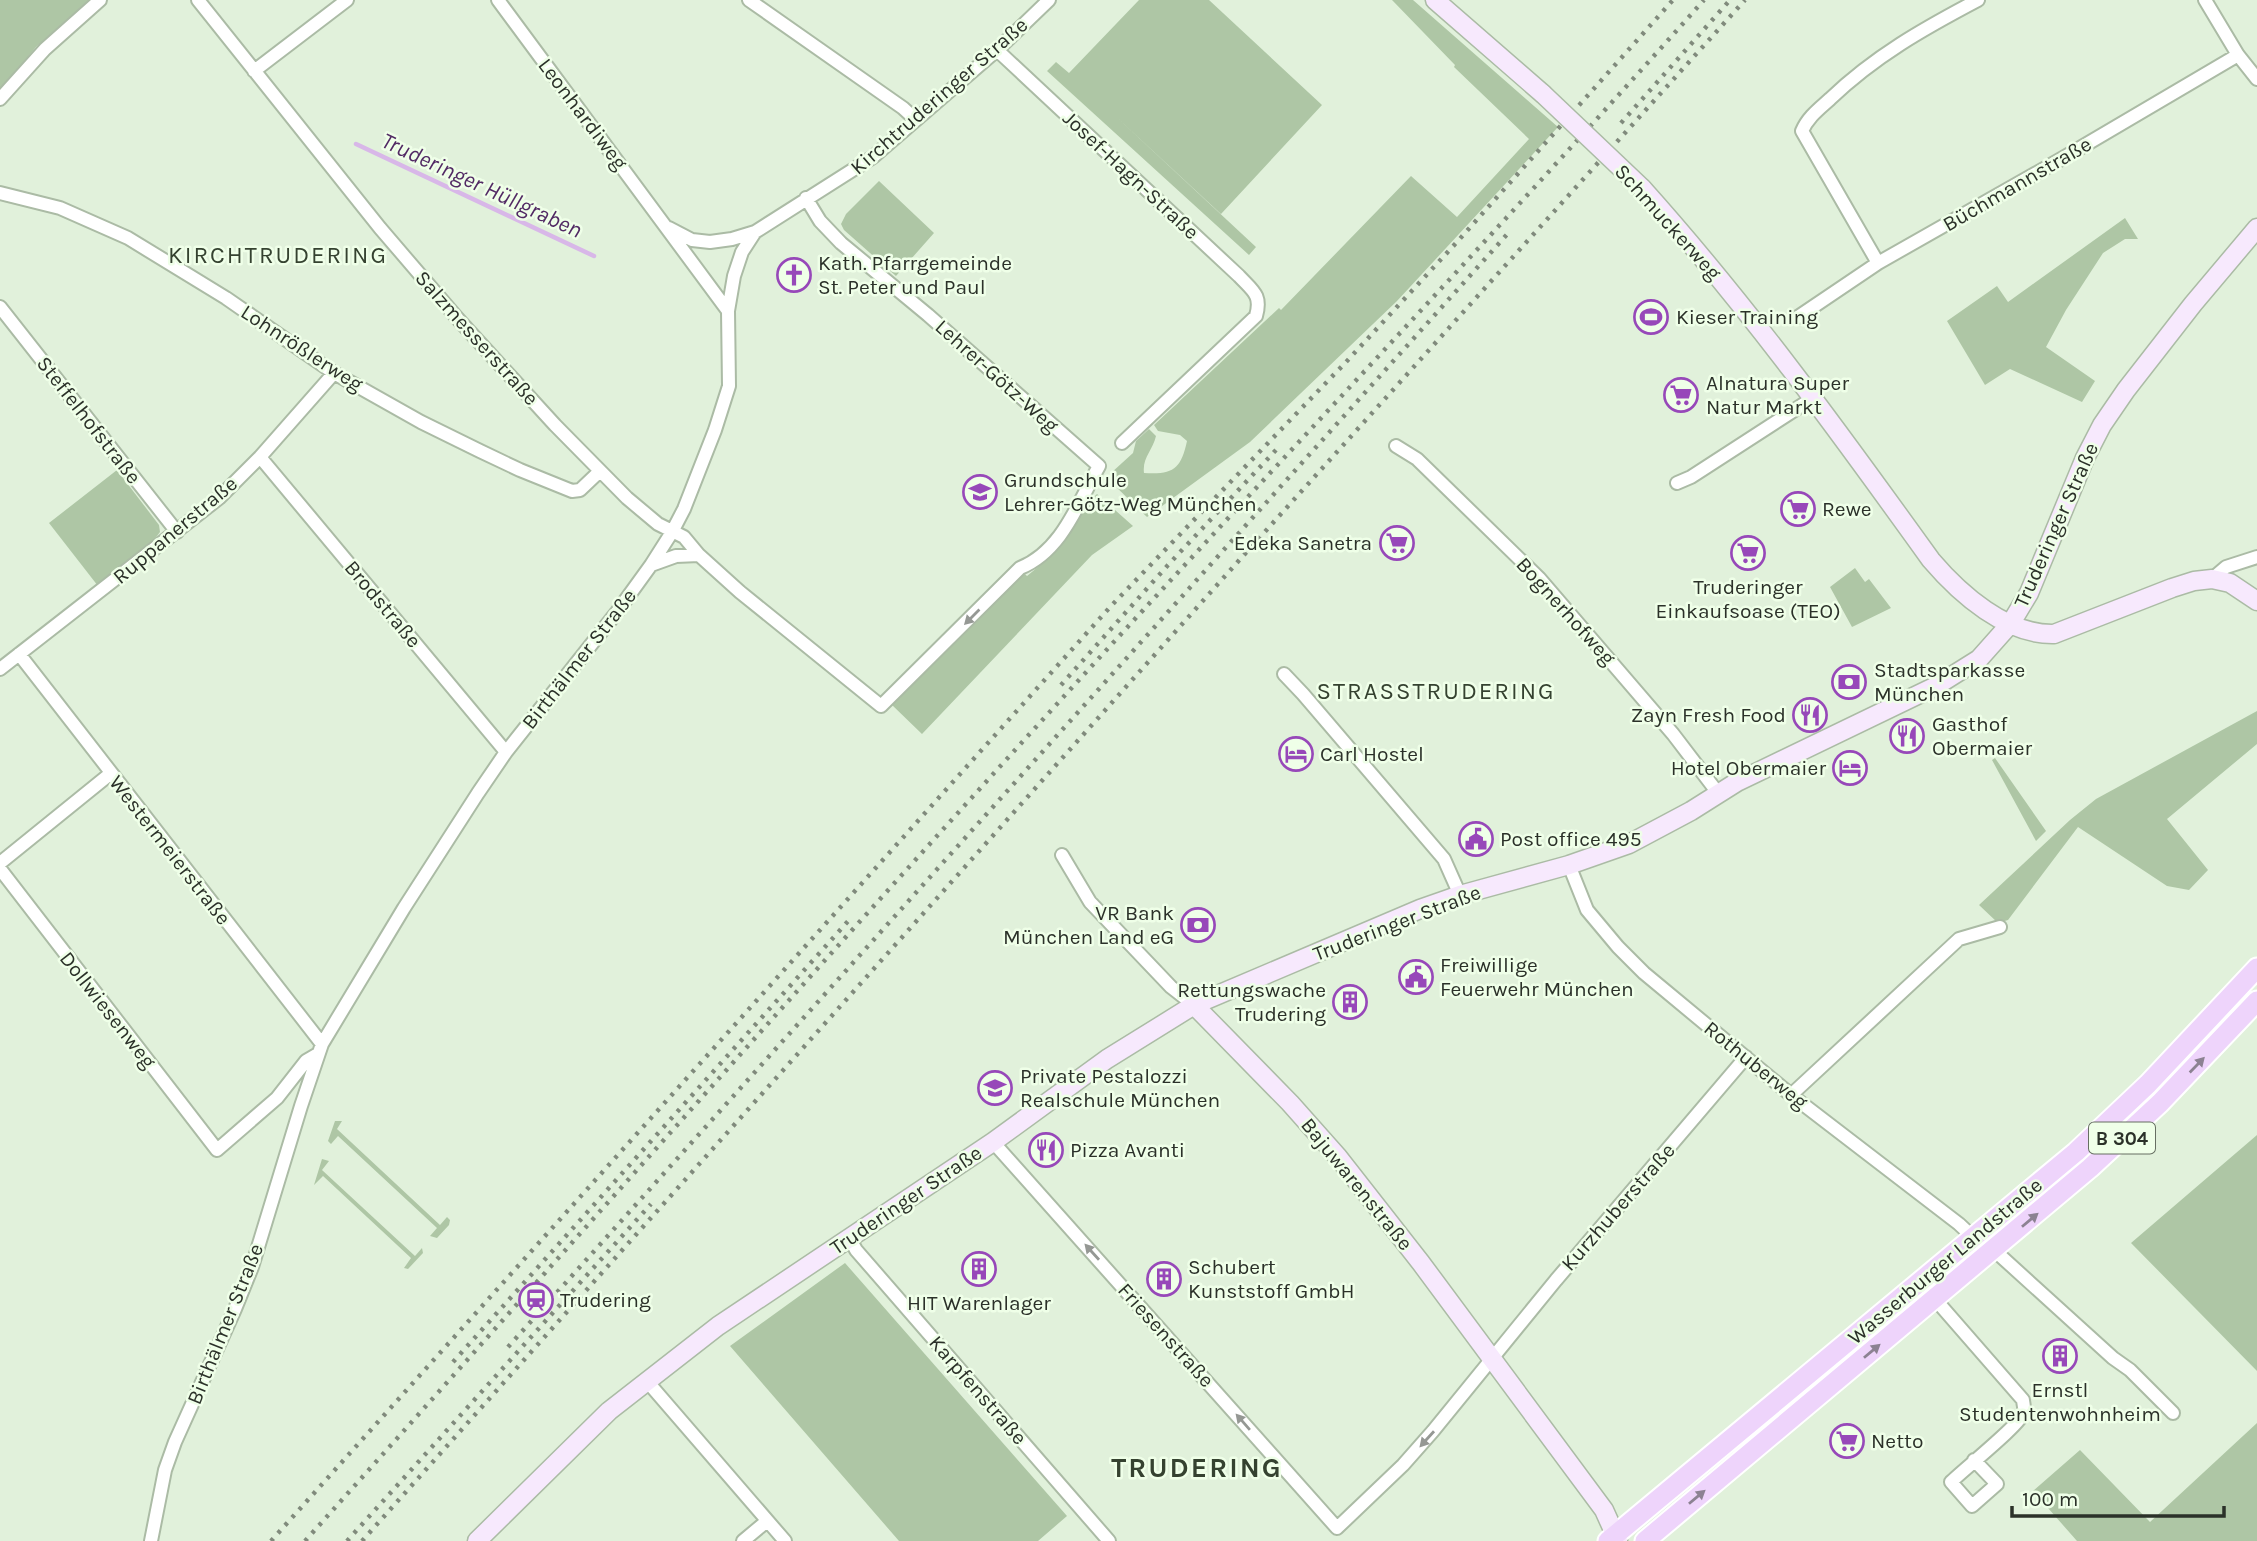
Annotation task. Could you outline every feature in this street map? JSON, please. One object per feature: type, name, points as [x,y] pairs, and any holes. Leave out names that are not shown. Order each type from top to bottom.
[{"type":"main road","name":"Wasserburger Landstraße","points":[[1614,1539],[2077,1152],[2144,1088],[2257,968]]},
{"type":"main road","name":"Wasserburger Landstraße","points":[[1645,1541],[2090,1168],[2136,1126],[2257,1001]]},
{"type":"street","points":[[0,99],[45,49],[100,0]]},
{"type":"street","name":"Salzmesserstraße","points":[[198,0],[373,219],[527,396],[627,498],[658,524],[684,537],[699,555],[740,592],[881,706]]},
{"type":"street","points":[[254,71],[347,0]]},
{"type":"street","name":"Leonhardiweg","points":[[498,0],[729,311]]},
{"type":"street","points":[[749,0],[915,119]]},
{"type":"street","name":"Kirchtruderinger Straße","points":[[755,232],[873,157],[997,50],[1049,0]]},
{"type":"street","name":"Schmuckerweg","points":[[1435,0],[1543,94],[1642,188],[1714,271],[1813,398],[1931,560],[1980,607],[2011,623],[2036,632],[2054,634],[2172,588],[2212,579]]},
{"type":"street","points":[[1878,263],[1802,131],[1807,120],[1850,80],[1886,52],[1913,34],[1978,0]]},
{"type":"street","points":[[2205,0],[2238,55],[2257,79]]},
{"type":"street","name":"Josef-Hagn-Straße","points":[[997,50],[1257,294],[1259,305],[1256,316],[1122,443]]},
{"type":"street","name":"Büchmannstraße","points":[[1798,317],[1878,263],[2238,55]]},
{"type":"street","name":"Lohnrößlerweg","points":[[0,193],[60,208],[128,239],[226,298],[334,373],[444,434],[565,490],[580,490],[600,471]]},
{"type":"street","name":"Lehrer-Götz-Weg","points":[[806,198],[820,221],[841,243],[928,315],[1099,466],[1067,526],[1053,545],[1034,563],[1020,569],[881,706]]},
{"type":"street","points":[[669,228],[691,240],[710,242],[755,232]]},
{"type":"street","name":"Truderinger Straße","points":[[477,1541],[602,1419],[646,1380],[718,1326],[993,1142],[1107,1059],[1194,1005],[1420,909],[1569,865],[1639,840],[1776,762],[1951,678],[1979,659],[2011,623],[2029,593],[2085,458],[2102,425],[2193,304],[2257,228]]},
{"type":"street","name":"Birthälmer Straße","points":[[151,1541],[166,1470],[175,1443],[252,1267],[320,1049],[404,908],[506,752],[580,660],[651,565],[672,532],[684,509],[719,420],[729,386],[729,311],[734,276],[742,253],[755,232]]},
{"type":"street","name":"Steffelhofstraße","points":[[0,307],[177,532]]},
{"type":"street","name":"Ruppanerstraße","points":[[0,669],[219,498],[260,457],[334,373]]},
{"type":"street","points":[[1677,483],[1692,477],[1813,398]]},
{"type":"street","name":"Bognerhofweg","points":[[1396,446],[1417,459],[1539,578],[1673,734],[1718,793]]},
{"type":"street","name":"Brodstraße","points":[[260,457],[506,752]]},
{"type":"street","points":[[651,565],[676,556],[699,555]]},
{"type":"street","points":[[2212,579],[2227,567],[2257,557]]},
{"type":"street","points":[[2212,579],[2231,583],[2257,601]]},
{"type":"street","name":"Westermeierstraße","points":[[19,654],[320,1049]]},
{"type":"street","points":[[1284,674],[1444,859],[1460,895]]},
{"type":"street","points":[[0,863],[110,774]]},
{"type":"street","name":"Bajuwarenstraße","points":[[1062,855],[1090,902],[1171,987],[1194,1005],[1283,1096],[1338,1157],[1493,1359],[1604,1510],[1614,1539]]},
{"type":"street","name":"Rothuberweg","points":[[1569,865],[1587,910],[1644,973],[1791,1095],[1974,1238]]},
{"type":"street","name":"Dollwiesenweg","points":[[0,869],[217,1150]]},
{"type":"street","points":[[1791,1095],[1959,939],[2000,927]]},
{"type":"street","name":"Birthälmer Straße","points":[[217,1150],[277,1098],[306,1061],[320,1049]]},
{"type":"street","name":"Kurzhuberstraße","points":[[1337,1528],[1403,1465],[1433,1432],[1556,1280],[1746,1057]]},
{"type":"street","points":[[277,1098],[301,1106]]},
{"type":"street","name":"Friesenstraße","points":[[993,1142],[1337,1528]]},
{"type":"street","name":"Karpfenstraße","points":[[849,1237],[856,1250],[1109,1541]]},
{"type":"street","points":[[1994,1250],[2113,1358],[2130,1370],[2173,1413]]},
{"type":"street","points":[[1935,1299],[2023,1401],[2025,1411],[2020,1420],[1975,1460]]},
{"type":"street","points":[[646,1380],[785,1541]]},
{"type":"street","points":[[743,1541],[767,1521]]},
{"type":"green space","points":[[0,0],[90,0],[36,47],[0,91]]},
{"type":"green space","points":[[1139,0],[1209,0],[1322,105],[1221,214],[1111,112],[1256,247],[1249,255],[1047,71],[1056,62],[1069,73]]},
{"type":"green space","points":[[1392,0],[1413,0],[1558,127],[1397,301],[1250,442],[1147,517],[1111,482],[1111,473],[1133,453],[1136,441],[1149,429],[1156,436],[1145,463],[1144,473],[1162,473],[1174,468],[1182,458],[1187,441],[1180,435],[1158,431],[1154,425],[1279,308],[1281,310],[1411,176],[1457,217],[1529,139],[1454,67]]},
{"type":"green space","points":[[879,181],[934,233],[896,276],[844,230],[841,224],[846,214]]},
{"type":"green space","points":[[2125,218],[2138,239],[2125,239],[2103,253],[2046,347],[2095,381],[2082,402],[2010,369],[1985,385],[1947,321],[1997,286],[2008,302]]},
{"type":"green space","points":[[117,470],[159,525],[160,532],[98,586],[49,523]]},
{"type":"green space","points":[[1097,494],[1133,526],[1092,555],[922,734],[892,705],[893,700],[1024,573],[1027,576],[1050,557],[1067,536],[1080,510]]},
{"type":"green space","points":[[1855,568],[1865,582],[1869,579],[1891,608],[1852,627],[1830,587]]},
{"type":"green space","points":[[2257,711],[2257,744],[2167,819],[2208,870],[2189,890],[2167,886],[2078,827],[2008,920],[1998,923],[1979,905],[2096,799]]},
{"type":"green space","points":[[1995,758],[2046,831],[2036,841],[1992,760]]},
{"type":"green space","points":[[335,1121],[342,1121],[337,1129],[440,1225],[447,1217],[450,1220],[449,1225],[437,1238],[430,1236],[437,1228],[338,1136],[331,1144],[328,1141]]},
{"type":"green space","points":[[2257,1135],[2257,1371],[2131,1243]]},
{"type":"green space","points":[[322,1159],[329,1161],[322,1170],[415,1256],[422,1248],[423,1253],[408,1269],[404,1268],[411,1258],[323,1176],[314,1185]]},
{"type":"green space","points":[[845,1263],[1067,1516],[1038,1541],[899,1541],[730,1346]]},
{"type":"green space","points":[[2257,1423],[2257,1541],[2077,1541],[2033,1491],[2080,1450],[2150,1522]]},
{"type":"waterway","name":"Truderinger Hüllgraben","points":[[356,144],[594,256]]},
{"type":"railway","points":[[271,1541],[1111,606],[1347,361],[1673,0]]},
{"type":"railway","points":[[305,1541],[953,819],[1704,0]]},
{"type":"railway","points":[[1621,123],[1730,0]]},
{"type":"railway","points":[[362,1541],[1243,556],[1745,0]]},
{"type":"railway","points":[[508,1347],[1511,230]]},
{"type":"railway","points":[[1061,685],[1276,450]]},
{"type":"railway","points":[[453,1362],[850,919]]},
{"type":"railway","points":[[347,1541],[651,1204]]},
{"type":"place","name":"Kath. Pfarrgemeinde St. Peter und Paul","points":[[794,275]]},
{"type":"place","name":"Kieser Training","points":[[1651,317]]},
{"type":"place","name":"Alnatura Super Natur Markt","points":[[1681,395]]},
{"type":"place","name":"Grundschule Lehrer-Götz-Weg München","points":[[980,492]]},
{"type":"place","name":"Rewe","points":[[1798,509]]},
{"type":"place","name":"Edeka Sanetra","points":[[1397,543]]},
{"type":"place","name":"Truderinger Einkaufsoase (TEO)","points":[[1748,553]]},
{"type":"place","name":"Stadtsparkasse München","points":[[1849,682]]},
{"type":"place","name":"Zayn Fresh Food","points":[[1810,715]]},
{"type":"place","name":"Gasthof Obermaier","points":[[1907,736]]},
{"type":"place","name":"Carl Hostel","points":[[1296,754]]},
{"type":"place","name":"Hotel Obermaier","points":[[1850,768]]},
{"type":"place","name":"Post office 495","points":[[1476,839]]},
{"type":"place","name":"VR Bank München Land eG","points":[[1198,925]]},
{"type":"place","name":"Freiwillige Feuerwehr München","points":[[1416,977]]},
{"type":"place","name":"Rettungswache Trudering","points":[[1350,1002]]},
{"type":"place","name":"Private Pestalozzi Realschule München","points":[[995,1088]]},
{"type":"place","name":"Pizza Avanti","points":[[1046,1150]]},
{"type":"place","name":"HIT Warenlager","points":[[979,1269]]},
{"type":"place","name":"Schubert Kunststoff GmbH","points":[[1164,1279]]},
{"type":"place","name":"Trudering","points":[[536,1300]]},
{"type":"place","name":"Ernstl Studentenwohnheim","points":[[2060,1356]]},
{"type":"place","name":"Netto","points":[[1847,1441]]},
{"type":"district","name":"KIRCHTRUDERING","points":[[278,255]]},
{"type":"district","name":"STRASSTRUDERING","points":[[1436,691]]},
{"type":"district","name":"TRUDERING","points":[[1197,1467]]}]
